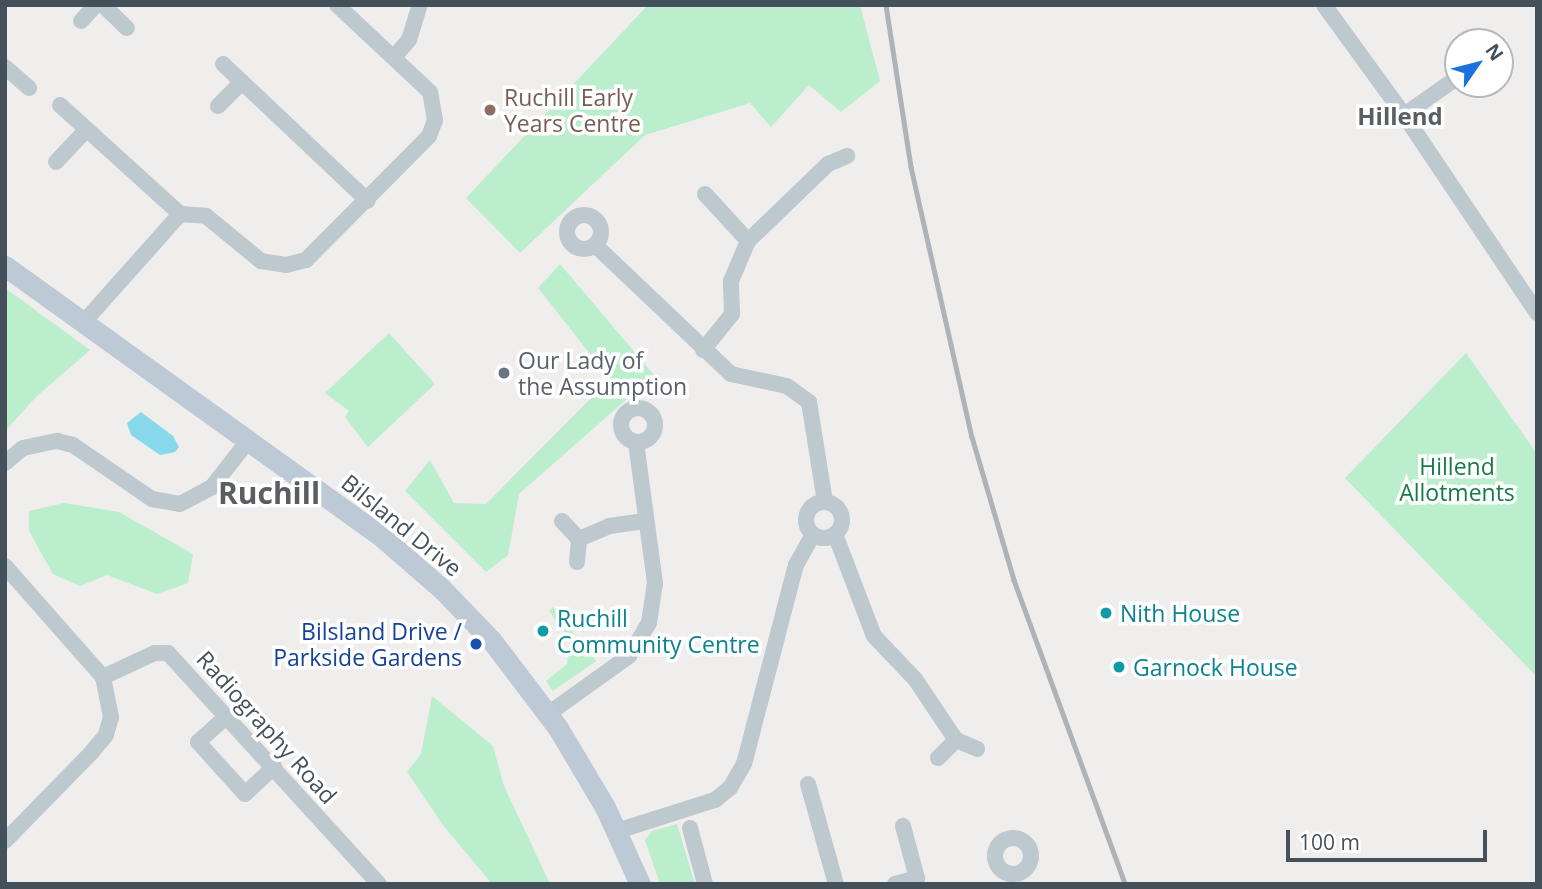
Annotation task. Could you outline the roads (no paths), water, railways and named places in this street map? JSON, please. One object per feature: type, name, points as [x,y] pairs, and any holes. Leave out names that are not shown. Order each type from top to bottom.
[{"type":"main road","name":"Bilsland Drive","points":[[5,266],[382,537],[442,589],[487,636],[548,714],[617,831],[640,884]]},
{"type":"street","points":[[81,21],[96,5]]},
{"type":"street","points":[[103,5],[127,28]]},
{"type":"street","points":[[60,105],[180,214],[201,213],[256,259],[286,265],[317,253],[429,136],[435,120],[429,92],[337,5]]},
{"type":"street","points":[[394,57],[409,40],[420,5]]},
{"type":"street","points":[[1324,5],[1404,115],[1537,313]]},
{"type":"street","points":[[24,60],[9,70],[29,88]]},
{"type":"street","points":[[223,64],[368,201]]},
{"type":"street","points":[[218,106],[242,82]]},
{"type":"street","points":[[1404,115],[1444,87]]},
{"type":"street","points":[[57,162],[86,130]]},
{"type":"street","points":[[703,350],[732,314],[732,281],[748,241],[828,163],[846,156]]},
{"type":"street","points":[[705,194],[748,241]]},
{"type":"street","points":[[83,323],[180,214]]},
{"type":"street","points":[[595,245],[703,350],[732,374],[787,386],[809,402],[825,502]]},
{"type":"street","points":[[5,464],[23,448],[57,441],[73,445],[152,499],[180,503],[198,498],[212,487],[247,442]]},
{"type":"street","points":[[548,714],[629,656],[649,623],[655,583],[636,443]]},
{"type":"street","points":[[825,502],[841,512],[842,524],[835,534],[824,538],[813,534],[807,525],[808,514],[815,505],[825,502]]},
{"type":"street","points":[[562,521],[579,538],[577,562]]},
{"type":"street","points":[[579,538],[610,526],[645,521]]},
{"type":"street","points":[[617,831],[715,800],[730,788],[744,764],[796,565],[813,534]]},
{"type":"street","points":[[835,534],[874,636],[915,679],[956,740],[977,749]]},
{"type":"street","points":[[5,566],[103,677],[111,717],[106,735],[5,841]]},
{"type":"street","name":"Radiography Road","points":[[103,677],[155,653],[168,653],[379,884]]},
{"type":"street","points":[[227,716],[198,742],[245,794],[274,768]]},
{"type":"street","points":[[938,758],[956,740]]},
{"type":"street","points":[[808,784],[836,884]]},
{"type":"street","points":[[895,884],[917,878],[903,826]]},
{"type":"street","points":[[690,828],[705,884]]},
{"type":"water","points":[[141,412],[173,436],[179,447],[175,452],[160,455],[131,435],[127,423]]},
{"type":"railway","points":[[886,5],[911,167],[972,437],[1014,580],[1125,884]]},
{"type":"place","name":"Ruchill Early Years Centre","points":[[490,110]]},
{"type":"place","name":"Our Lady of the Assumption","points":[[504,373]]},
{"type":"place","name":"Nith House","points":[[1106,613]]},
{"type":"place","name":"Ruchill Community Centre","points":[[543,631]]},
{"type":"place","name":"Bilsland Drive / Parkside Gardens","points":[[476,644]]},
{"type":"place","name":"Garnock House","points":[[1119,667]]},
{"type":"district","name":"Hillend","points":[[1400,116]]},
{"type":"district","name":"Ruchill","points":[[269,493]]},
{"type":"park label","name":"Hillend Allotments","points":[[1457,479]]}]
